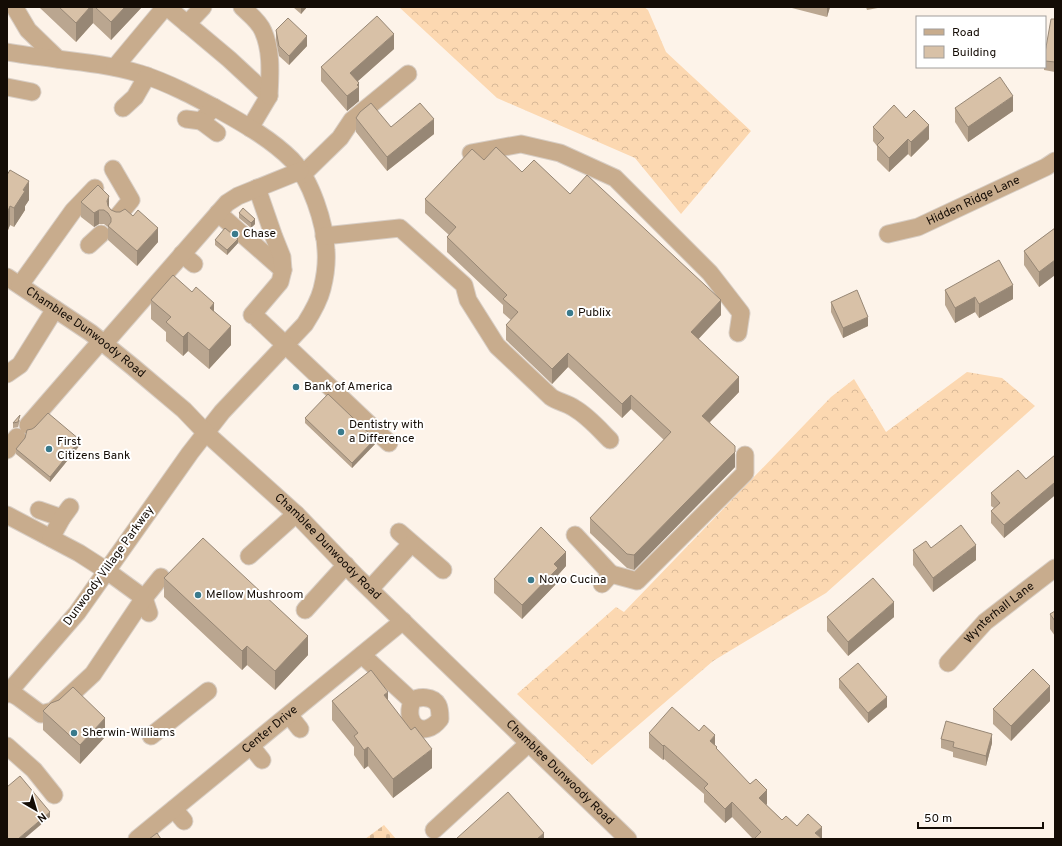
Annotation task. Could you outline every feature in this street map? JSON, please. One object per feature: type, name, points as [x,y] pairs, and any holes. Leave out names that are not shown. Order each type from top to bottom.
[{"type":"street","points":[[115,67],[166,7],[229,59],[270,96]]},
{"type":"street","points":[[187,24],[203,7]]},
{"type":"street","points":[[242,7],[256,21],[263,31],[270,59],[270,96],[250,128]]},
{"type":"street","points":[[13,11],[28,30],[58,59]]},
{"type":"street","name":"Dunwoody Village Parkway","points":[[7,52],[115,67],[147,76],[174,87],[214,107],[250,128],[294,161],[313,195],[327,250],[322,289],[316,307],[306,324],[226,408],[190,453],[77,613],[8,693]]},
{"type":"street","points":[[17,437],[102,342],[188,259],[218,213],[232,199],[257,188],[301,173],[340,138],[352,120],[408,74]]},
{"type":"street","points":[[123,108],[135,97],[147,76]]},
{"type":"street","points":[[7,87],[32,92]]},
{"type":"street","points":[[214,107],[194,120],[217,133]]},
{"type":"street","points":[[471,153],[521,144],[560,153],[615,178],[710,273],[741,312],[738,333]]},
{"type":"street","name":"Hidden Ridge Lane","points":[[888,234],[918,227],[1046,167],[1055,161]]},
{"type":"street","points":[[113,169],[131,200],[117,217]]},
{"type":"street","points":[[14,281],[73,211],[95,188]]},
{"type":"street","points":[[257,188],[282,257],[283,270],[280,282],[255,317],[389,443]]},
{"type":"street","points":[[218,213],[283,270]]},
{"type":"street","points":[[324,236],[403,222],[464,285],[468,300],[497,346],[551,397],[561,403],[574,407],[610,440]]},
{"type":"street","name":"Chamblee Dunwoody Road","points":[[14,281],[102,342],[178,405],[206,433],[296,514],[403,622],[628,839]]},
{"type":"street","points":[[7,374],[20,365],[55,309]]},
{"type":"street","points":[[575,535],[606,579],[637,581],[745,473],[745,454]]},
{"type":"street","points":[[39,510],[66,512],[51,538]]},
{"type":"street","points":[[249,556],[296,514]]},
{"type":"street","points":[[7,515],[81,554],[107,571],[147,606]]},
{"type":"street","points":[[399,532],[443,570]]},
{"type":"street","points":[[370,589],[412,544]]},
{"type":"street","points":[[305,610],[346,565]]},
{"type":"street","name":"Wynterhall Lane","points":[[948,663],[985,622],[1055,568]]},
{"type":"street","points":[[8,693],[18,697],[41,714],[53,711],[93,674],[147,606],[161,578]]},
{"type":"street","name":"Center Drive","points":[[137,839],[179,815],[214,786],[251,746],[403,622]]},
{"type":"street","points":[[362,655],[412,701]]},
{"type":"street","points":[[151,736],[208,692]]},
{"type":"street","points":[[289,715],[300,729]]},
{"type":"street","points":[[434,830],[529,743]]},
{"type":"street","points":[[251,746],[262,760]]},
{"type":"street","points":[[11,750],[34,770],[54,795]]},
{"type":"green space","points":[[399,7],[644,7],[648,10],[666,52],[751,131],[681,214],[635,158],[497,98]]},
{"type":"green space","points":[[967,372],[1002,378],[1035,406],[826,593],[713,661],[592,765],[517,694],[616,607],[624,612],[831,397],[854,379],[886,432]]},
{"type":"green space","points":[[384,825],[396,839],[365,839]]},
{"type":"building","points":[[59,7],[90,7],[76,23]]},
{"type":"building","points":[[95,7],[125,7],[111,22]]},
{"type":"building","points":[[377,16],[394,34],[350,73],[359,83],[357,85],[359,87],[347,96],[321,67]]},
{"type":"building","points":[[288,18],[307,36],[289,56],[279,46],[276,30]]},
{"type":"building","points":[[1051,19],[1055,19],[1055,62],[1046,61],[1046,47]]},
{"type":"building","points":[[1000,77],[1013,96],[968,127],[955,108]]},
{"type":"building","points":[[371,103],[391,127],[420,103],[434,119],[387,157],[356,118],[360,112]]},
{"type":"building","points":[[894,105],[906,118],[914,110],[929,125],[911,142],[908,139],[889,158],[877,145],[884,138],[873,127]]},
{"type":"building","points":[[496,147],[522,172],[534,160],[570,194],[587,175],[721,300],[691,332],[739,377],[702,416],[735,446],[735,452],[634,555],[627,554],[590,518],[671,432],[631,395],[622,404],[568,353],[552,369],[506,325],[518,312],[503,299],[507,295],[447,237],[456,227],[425,199],[472,149],[484,160]]},
{"type":"building","points":[[10,170],[29,181],[23,190],[25,191],[14,208],[10,206],[8,211],[7,175]]},
{"type":"building","points":[[98,185],[109,196],[107,201],[111,210],[120,212],[125,209],[133,216],[138,210],[158,228],[137,251],[108,226],[111,222],[111,218],[108,213],[104,210],[99,210],[94,213],[81,202]]},
{"type":"building","points":[[243,208],[255,219],[251,223],[239,213]]},
{"type":"building","points":[[225,228],[238,239],[227,250],[215,240]]},
{"type":"building","points":[[1055,228],[1055,260],[1039,272],[1024,251]]},
{"type":"building","points":[[999,260],[1013,285],[979,304],[975,297],[955,308],[945,290]]},
{"type":"building","points":[[173,275],[192,292],[196,287],[214,303],[210,308],[231,326],[209,350],[188,332],[183,337],[166,322],[171,317],[151,300]]},
{"type":"building","points":[[857,290],[868,317],[843,328],[831,302]]},
{"type":"building","name":"Dentistry with a Difference","points":[[328,394],[375,439],[352,463],[305,418]]},
{"type":"building","name":"First Citizens Bank","points":[[48,413],[80,440],[50,477],[16,449],[25,438],[27,430],[35,427]]},
{"type":"building","points":[[20,415],[18,422],[13,423]]},
{"type":"building","points":[[1055,455],[1055,484],[1054,483],[1004,525],[991,511],[1000,503],[991,493],[1018,470],[1026,479]]},
{"type":"building","points":[[961,525],[976,545],[933,578],[913,550],[926,541],[931,548]]},
{"type":"building","name":"Novo Cucina","points":[[541,527],[566,552],[554,564],[558,568],[522,605],[494,579]]},
{"type":"building","points":[[203,538],[308,636],[275,671],[247,646],[242,651],[164,578]]},
{"type":"building","points":[[873,578],[894,602],[848,642],[827,617]]},
{"type":"building","points":[[1055,611],[1055,621],[1050,614]]},
{"type":"building","points":[[858,663],[887,697],[868,713],[839,679]]},
{"type":"building","points":[[1033,669],[1050,686],[1011,726],[993,709]]},
{"type":"building","points":[[371,670],[388,692],[384,695],[411,730],[415,727],[432,749],[393,779],[368,747],[364,750],[354,736],[358,733],[332,701]]},
{"type":"building","points":[[73,687],[105,718],[80,745],[43,711],[51,703],[59,700]]},
{"type":"building","points":[[672,707],[699,731],[704,725],[715,735],[710,741],[750,784],[756,779],[767,790],[759,798],[782,820],[786,816],[797,826],[808,814],[822,827],[815,833],[822,839],[754,839],[761,832],[732,802],[725,809],[704,788],[708,784],[649,733]]},
{"type":"building","points":[[946,721],[992,734],[986,756],[953,747],[954,742],[941,739]]},
{"type":"building","points":[[20,776],[50,812],[18,839],[7,839],[7,787]]},
{"type":"building","points":[[508,792],[544,833],[537,839],[456,839]]},
{"type":"building","points":[[157,833],[161,839],[149,839]]},
{"type":"place","name":"Chase","points":[[235,234]]},
{"type":"place","name":"Publix","points":[[570,313]]},
{"type":"place","name":"Bank of America","points":[[296,387]]},
{"type":"place","name":"Dentistry with a Difference","points":[[341,432]]},
{"type":"place","name":"First Citizens Bank","points":[[49,449]]},
{"type":"place","name":"Novo Cucina","points":[[531,580]]},
{"type":"place","name":"Mellow Mushroom","points":[[198,595]]},
{"type":"place","name":"Sherwin-Williams","points":[[74,733]]}]
